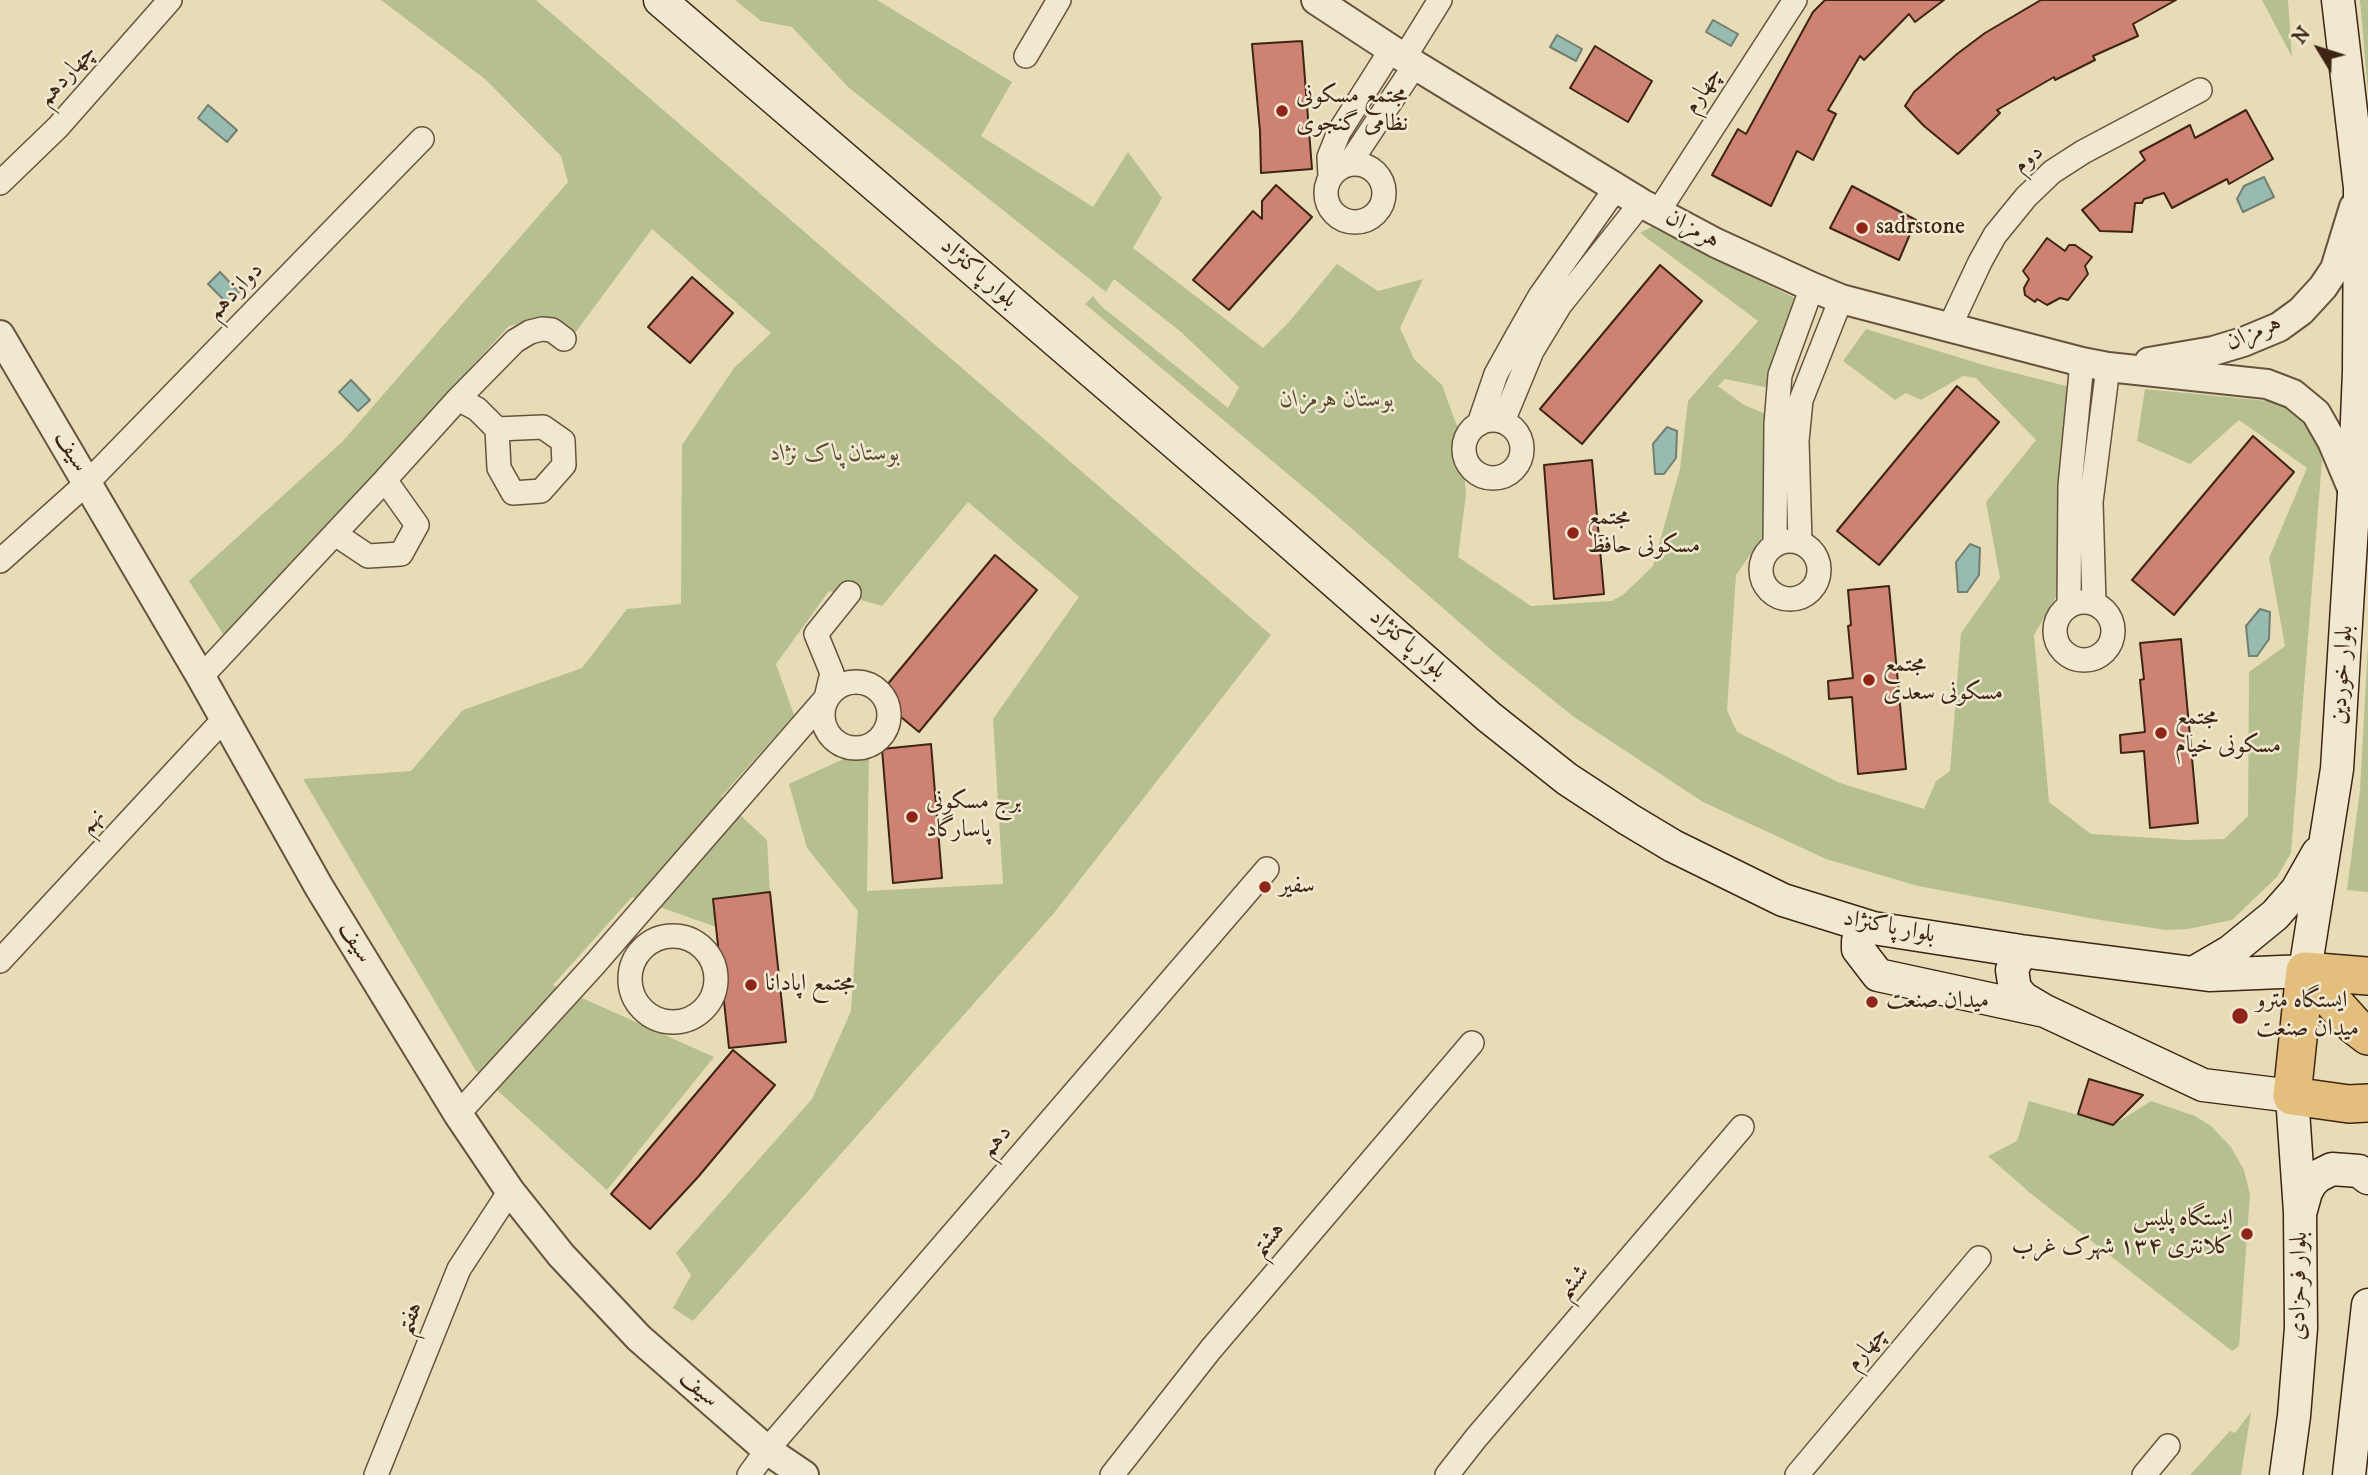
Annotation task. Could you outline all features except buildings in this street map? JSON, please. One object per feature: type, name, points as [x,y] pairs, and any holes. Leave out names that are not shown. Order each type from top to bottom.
[{"type":"highway","points":[[2305,971],[2368,976]]},
{"type":"highway","points":[[2305,971],[2368,1037]]},
{"type":"highway","points":[[2305,971],[2292,1096],[2349,1104],[2368,1103]]},
{"type":"main road","name":"بلوار پاکنژاد","points":[[660,0],[1489,717],[1567,779],[1673,845],[1783,900],[1873,928],[2021,951],[2208,975],[2305,971]]},
{"type":"main road","name":"بلوار خوردین","points":[[2305,971],[2337,769],[2359,371],[2360,188],[2338,0]]},
{"type":"main road","points":[[2195,972],[2231,951],[2275,915],[2312,868],[2329,822]]},
{"type":"main road","name":"بلوار پاکنژاد","points":[[1873,928],[1863,932],[1857,941],[1858,949],[1878,975],[2045,1011],[2203,1085],[2292,1096]]},
{"type":"main road","points":[[2021,951],[2012,970],[2015,989],[2023,998],[2045,1011]]},
{"type":"main road","name":"بلوار فرحزادی","points":[[2286,1475],[2301,1328],[2300,1212],[2292,1096]]},
{"type":"main road","points":[[2300,1212],[2306,1192],[2318,1175],[2332,1169],[2346,1169],[2359,1171],[2368,1178]]},
{"type":"main road","points":[[2349,1475],[2368,1305]]},
{"type":"street","name":"چهاردهم","points":[[0,183],[58,127],[170,0]]},
{"type":"street","points":[[1026,56],[1059,0]]},
{"type":"street","name":"هرمزان","points":[[1316,0],[1404,58],[1616,188],[1772,270],[1812,288],[1841,299],[2095,364],[2267,384],[2293,394],[2316,413],[2332,441],[2354,493]]},
{"type":"street","points":[[1349,164],[1404,58],[1440,0]]},
{"type":"street","name":"چهارم","points":[[1550,300],[1649,207],[1795,0]]},
{"type":"street","points":[[1330,177],[1340,166],[1364,164],[1373,170],[1383,186],[1381,206],[1367,220],[1358,222],[1349,222],[1332,213],[1325,195],[1330,177],[1329,157],[1339,132],[1404,58]]},
{"type":"street","name":"دوم","points":[[1949,328],[1995,235],[2026,197],[2052,172],[2083,152],[2200,90]]},
{"type":"street","name":"دوازدهم","points":[[0,561],[88,482],[422,139]]},
{"type":"street","points":[[1479,424],[1496,374],[1550,300],[1616,188]]},
{"type":"street","name":"هرمزان","points":[[2095,364],[2213,351],[2244,342],[2279,327],[2301,311],[2323,287],[2334,269],[2360,188]]},
{"type":"street","points":[[1800,542],[1797,441],[1789,399],[1780,375],[1812,288]]},
{"type":"street","points":[[1776,544],[1789,399],[1841,299]]},
{"type":"street","points":[[1503,421],[1550,300]]},
{"type":"street","points":[[201,677],[385,481],[458,398],[514,341],[530,332],[552,330],[564,339]]},
{"type":"street","name":"سیف","points":[[0,335],[225,718],[319,887],[458,1114],[510,1191],[561,1255],[639,1338],[767,1450],[804,1475]]},
{"type":"street","points":[[2070,606],[2095,364]]},
{"type":"street","points":[[458,398],[477,409],[497,429]]},
{"type":"street","points":[[1493,419],[1503,421],[1518,433],[1522,443],[1522,452],[1514,470],[1496,479],[1478,475],[1465,461],[1464,442],[1468,433],[1479,424],[1493,419]]},
{"type":"street","points":[[2083,460],[2091,502],[2094,603]]},
{"type":"street","points":[[335,534],[368,556],[401,554],[416,525],[385,481]]},
{"type":"street","points":[[1790,540],[1800,542],[1815,554],[1819,573],[1811,591],[1793,600],[1775,596],[1762,582],[1761,562],[1776,544],[1790,540]]},
{"type":"street","points":[[458,1114],[594,965],[826,698],[832,673],[816,634],[849,593]]},
{"type":"street","points":[[2084,602],[2094,603],[2109,615],[2113,635],[2105,653],[2087,661],[2069,657],[2056,643],[2055,624],[2059,615],[2070,606],[2084,602]]},
{"type":"street","name":"نهم","points":[[0,961],[225,718]]},
{"type":"street","name":"دهم","points":[[749,1475],[767,1450],[1267,869]]},
{"type":"street","points":[[594,965],[631,976]]},
{"type":"street","name":"هشتم","points":[[1112,1475],[1211,1349],[1472,1043]]},
{"type":"street","name":"ششم","points":[[1447,1475],[1742,1127]]},
{"type":"street","name":"هفتم","points":[[376,1475],[459,1269],[510,1191]]},
{"type":"street","name":"چهارم","points":[[1797,1475],[1979,1258]]},
{"type":"street","points":[[2144,1475],[2168,1446]]},
{"type":"green space","name":"بوستان پاک نژاد","points":[[381,0],[536,0],[1271,635],[1054,913],[693,1321],[673,1308],[691,1275],[676,1253],[812,1099],[851,1011],[858,911],[807,848],[789,784],[869,747],[867,891],[1003,884],[993,719],[1079,597],[968,502],[882,606],[829,591],[776,664],[794,715],[721,797],[767,840],[770,892],[713,899],[716,927],[632,897],[553,985],[714,1057],[607,1190],[476,1071],[303,779],[411,771],[463,710],[582,668],[627,609],[681,604],[682,445],[734,368],[771,333],[652,229],[575,333],[540,320],[509,326],[225,637],[189,581],[342,442],[568,182],[561,156],[485,79]]},
{"type":"green space","name":"بوستان هرمزان","points":[[735,0],[877,0],[1012,82],[981,136],[1093,207],[1128,152],[1162,198],[1133,248],[1263,348],[1289,322],[1337,264],[1378,291],[1423,279],[1400,328],[1414,359],[1442,385],[1461,437],[1466,494],[1458,557],[1531,606],[1612,601],[1624,594],[1653,566],[1680,469],[1688,401],[1758,321],[1640,233],[1651,227],[1811,306],[1779,390],[1725,379],[1718,386],[1744,405],[1778,419],[1773,522],[1736,575],[1727,710],[1737,732],[1840,783],[1924,809],[1936,781],[1950,771],[1961,633],[2000,578],[1986,502],[2036,440],[1976,378],[1963,376],[1921,400],[1906,393],[1895,400],[1843,361],[1866,329],[1987,366],[2098,394],[2077,561],[2034,635],[2049,802],[2091,834],[2186,840],[2224,839],[2248,816],[2249,672],[2285,646],[2269,558],[2307,468],[2239,420],[2190,464],[2137,441],[2145,389],[2278,402],[2304,424],[2315,439],[2322,460],[2291,853],[2277,877],[2232,920],[2188,929],[2166,930],[1918,886],[1826,859],[1703,802],[1574,717],[1498,656],[1320,501],[1085,304],[1093,296],[1101,306],[1228,408],[1239,387],[1181,332],[1114,279],[1106,292],[848,87],[792,27],[761,21]]},
{"type":"green space","points":[[2262,0],[2288,0],[2292,57]]},
{"type":"green space","points":[[2360,0],[2368,0],[2368,95]]},
{"type":"green space","points":[[2368,645],[2368,892],[2347,890],[2360,790]]},
{"type":"green space","points":[[2029,1101],[2113,1125],[2151,1101],[2195,1116],[2211,1126],[2231,1147],[2244,1170],[2250,1195],[2239,1346],[2232,1351],[2030,1193],[1988,1156],[2017,1141]]},
{"type":"green space","points":[[2251,1412],[2241,1475],[2190,1475],[2230,1431],[2235,1433]]},
{"type":"water","points":[[1713,20],[1738,34],[1731,46],[1706,32]]},
{"type":"water","points":[[1557,35],[1582,49],[1576,61],[1550,47]]},
{"type":"water","points":[[208,105],[237,130],[227,142],[198,118]]},
{"type":"water","points":[[2264,177],[2274,197],[2243,212],[2237,199],[2244,186]]},
{"type":"water","points":[[220,272],[239,292],[227,303],[208,284]]},
{"type":"water","points":[[351,380],[370,400],[358,411],[339,392]]},
{"type":"water","points":[[1667,427],[1677,431],[1676,458],[1664,474],[1655,474],[1653,444]]},
{"type":"water","points":[[1970,544],[1980,548],[1979,575],[1967,592],[1958,592],[1956,562]]},
{"type":"water","points":[[2260,609],[2270,612],[2269,639],[2257,656],[2249,656],[2246,626]]},
{"type":"place","name":"مجتمع مسکونی نظامی گنجوی","points":[[1282,111]]},
{"type":"place","name":"sadrstone","points":[[1862,228]]},
{"type":"place","name":"مجتمع مسکونی حافظ","points":[[1573,533]]},
{"type":"place","name":"مجتمع مسکونی سعدی","points":[[1869,680]]},
{"type":"place","name":"مجتمع مسکونی خیام","points":[[2161,733]]},
{"type":"place","name":"برج مسکونی پاسارگاد","points":[[912,817]]},
{"type":"place","name":"سفیر","points":[[1265,887]]},
{"type":"place","name":"مجتمع اپادانا","points":[[751,985]]},
{"type":"place","name":"میدان صنعت","points":[[1872,1002]]},
{"type":"place","name":"ایستگاه مترو میدان صنعت","points":[[2240,1016]]},
{"type":"place","name":"ایستگاه پلیس کلانتری ۱۳۴ شهرک غرب","points":[[2247,1234]]}]
